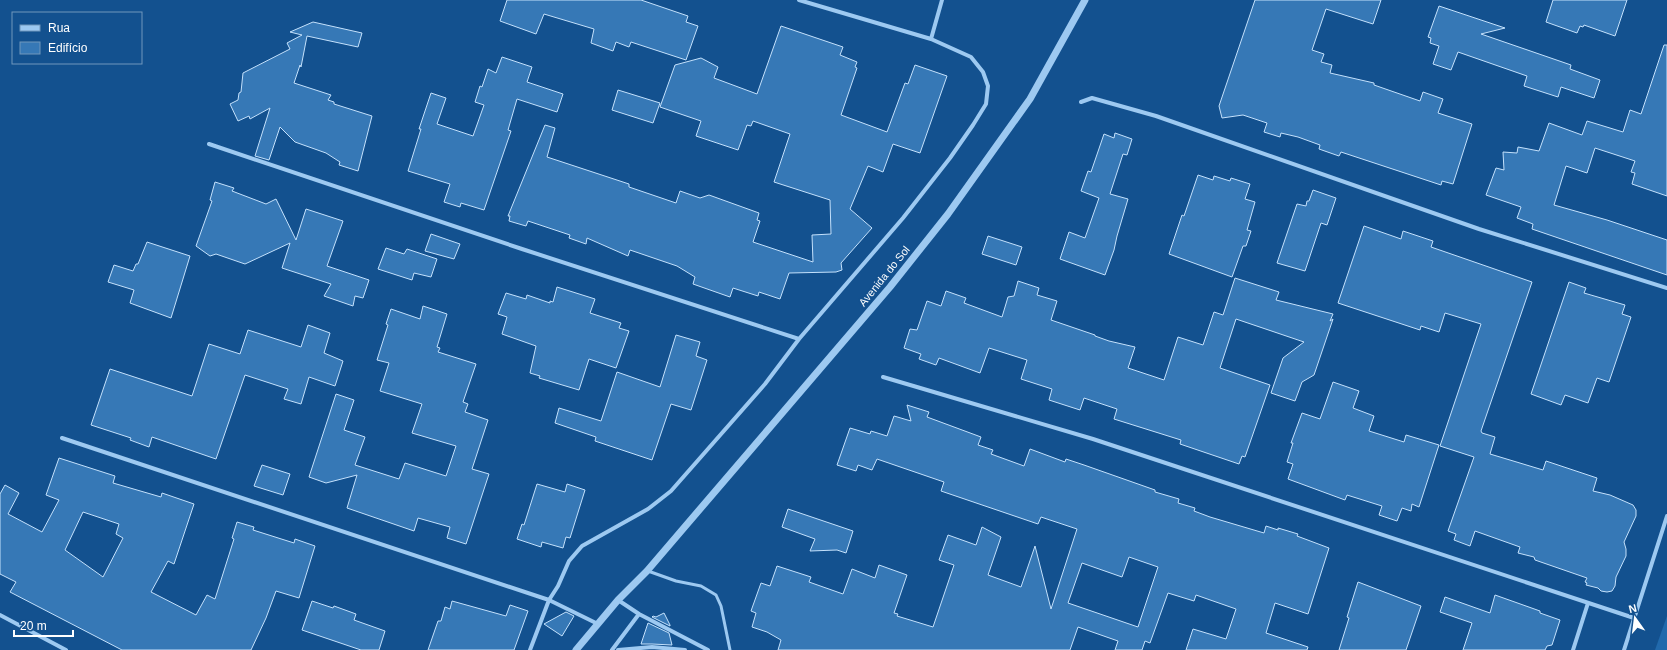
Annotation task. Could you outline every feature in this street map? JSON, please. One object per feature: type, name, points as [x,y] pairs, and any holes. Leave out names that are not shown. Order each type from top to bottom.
[{"type":"street","points":[[530,650],[549,600],[558,586],[569,561],[582,546],[648,509],[671,491],[765,384],[799,339],[903,218],[950,158],[973,126],[986,104],[988,86],[983,72],[971,57],[931,39],[800,0]]},
{"type":"street","points":[[931,39],[942,0]]},
{"type":"street","name":"Avenida do Sol","points":[[576,650],[618,600],[647,571],[890,287],[948,214],[1030,99],[1086,0]]},
{"type":"street","points":[[1081,102],[1092,98],[1156,116],[1479,229],[1667,288]]},
{"type":"street","points":[[209,144],[522,249],[799,339]]},
{"type":"street","points":[[883,377],[1093,439],[1634,618]]},
{"type":"street","points":[[62,438],[549,600],[599,624]]},
{"type":"street","points":[[1624,650],[1667,516]]},
{"type":"street","points":[[618,600],[639,614],[708,650]]},
{"type":"street","points":[[1573,650],[1588,603]]},
{"type":"street","points":[[612,650],[639,614]]},
{"type":"street","points":[[0,615],[66,650]]},
{"type":"street","points":[[618,650],[652,647],[685,650]]},
{"type":"lane","points":[[647,571],[676,581],[702,586],[716,595],[721,606],[730,650]]},
{"type":"shaded area","points":[[1667,616],[1667,650],[1655,650]]},
{"type":"building","points":[[507,0],[641,0],[688,16],[686,22],[698,26],[686,60],[631,42],[629,47],[616,42],[613,51],[591,43],[594,29],[544,14],[536,34],[500,21]]},
{"type":"building","points":[[1255,0],[1381,0],[1373,24],[1326,9],[1312,50],[1324,54],[1321,62],[1332,65],[1330,73],[1374,83],[1374,85],[1420,101],[1423,92],[1443,99],[1438,113],[1472,124],[1453,184],[1442,181],[1441,185],[1341,152],[1339,156],[1319,149],[1320,145],[1298,137],[1281,133],[1280,137],[1264,132],[1267,123],[1243,115],[1222,118],[1219,106]]},
{"type":"building","points":[[1553,0],[1627,0],[1615,36],[1584,25],[1583,27],[1580,26],[1577,33],[1546,22]]},
{"type":"building","points":[[1439,6],[1505,28],[1481,34],[1571,65],[1570,69],[1600,80],[1594,98],[1561,87],[1558,97],[1524,86],[1527,76],[1458,52],[1451,70],[1433,64],[1439,46],[1430,43],[1431,38],[1428,37]]},
{"type":"building","points":[[313,22],[362,33],[358,47],[307,36],[301,67],[300,65],[294,83],[331,95],[328,100],[334,102],[334,104],[372,116],[358,171],[339,165],[340,162],[326,153],[295,142],[280,127],[269,160],[255,156],[270,108],[250,119],[249,116],[238,121],[230,104],[238,100],[239,93],[241,92],[243,73],[290,49],[287,43],[302,35],[290,32]]},
{"type":"building","points":[[781,26],[843,47],[840,55],[857,62],[855,67],[857,68],[841,115],[887,132],[905,83],[908,84],[915,65],[947,76],[920,153],[893,144],[883,172],[868,166],[850,209],[872,228],[841,263],[842,270],[836,272],[789,273],[780,299],[759,292],[758,296],[733,288],[730,297],[693,284],[695,277],[677,266],[630,250],[628,256],[587,238],[586,244],[569,238],[570,235],[528,221],[526,226],[509,221],[510,216],[508,216],[545,125],[555,128],[547,157],[629,184],[629,187],[676,203],[680,191],[700,198],[709,195],[759,213],[757,220],[760,221],[753,242],[813,262],[812,235],[831,234],[830,200],[774,182],[790,134],[753,121],[751,126],[747,125],[738,150],[696,136],[701,121],[660,107],[675,65],[701,58],[718,67],[714,78],[757,94]]},
{"type":"building","points":[[1664,45],[1667,45],[1667,196],[1632,184],[1635,173],[1631,172],[1635,161],[1595,148],[1587,173],[1566,166],[1554,205],[1607,220],[1667,240],[1667,275],[1532,229],[1533,224],[1517,218],[1521,207],[1486,195],[1496,168],[1504,170],[1503,152],[1517,153],[1518,147],[1539,151],[1549,123],[1582,135],[1587,121],[1623,132],[1630,110],[1641,114]]},
{"type":"building","points":[[502,57],[532,67],[527,82],[563,94],[557,112],[517,99],[508,130],[511,131],[484,210],[461,203],[460,207],[444,202],[450,184],[408,171],[421,129],[419,129],[431,93],[446,98],[437,124],[473,136],[484,105],[475,102],[480,86],[482,87],[488,69],[496,73]]},
{"type":"building","points":[[618,90],[660,103],[653,123],[612,110]]},
{"type":"building","points":[[1115,133],[1132,139],[1127,155],[1123,154],[1110,194],[1128,199],[1114,250],[1105,275],[1060,259],[1069,232],[1085,238],[1099,198],[1081,191],[1088,171],[1091,172],[1104,134],[1114,138]]},
{"type":"building","points":[[1198,175],[1213,180],[1214,176],[1230,181],[1231,178],[1250,184],[1245,199],[1255,202],[1247,230],[1251,231],[1246,246],[1243,246],[1232,277],[1169,254],[1182,215],[1184,216]]},
{"type":"building","points":[[215,182],[234,188],[232,191],[266,204],[276,199],[296,240],[306,209],[343,221],[327,266],[369,280],[363,298],[355,296],[353,306],[324,296],[331,284],[282,268],[290,243],[245,264],[216,254],[210,256],[196,246],[212,201],[210,200]]},
{"type":"building","points":[[1313,190],[1336,198],[1327,225],[1321,223],[1305,271],[1277,263],[1297,204],[1306,206]]},
{"type":"building","points":[[1364,226],[1401,239],[1403,231],[1433,241],[1431,247],[1532,282],[1481,431],[1482,433],[1495,437],[1490,454],[1543,470],[1546,461],[1597,478],[1593,491],[1610,495],[1633,505],[1636,510],[1636,516],[1624,542],[1626,556],[1616,577],[1615,586],[1612,591],[1601,591],[1598,588],[1586,585],[1587,583],[1585,582],[1587,578],[1535,560],[1534,557],[1518,553],[1520,547],[1475,531],[1470,546],[1454,540],[1456,534],[1448,531],[1474,457],[1440,446],[1481,324],[1445,313],[1439,332],[1421,326],[1420,330],[1338,303]]},
{"type":"building","points":[[431,234],[460,244],[454,259],[425,251]]},
{"type":"building","points":[[988,236],[1022,247],[1016,265],[982,254]]},
{"type":"building","points":[[147,242],[190,256],[171,318],[130,303],[134,290],[108,282],[114,265],[133,271],[136,264],[138,264]]},
{"type":"building","points":[[386,248],[404,254],[407,249],[437,259],[431,277],[414,273],[412,280],[378,269]]},
{"type":"building","points":[[1235,278],[1279,292],[1276,300],[1333,314],[1330,321],[1333,319],[1314,375],[1302,382],[1295,401],[1271,393],[1283,358],[1304,342],[1236,319],[1220,368],[1270,385],[1245,457],[1242,456],[1239,464],[1180,444],[1181,440],[1114,419],[1117,409],[1084,398],[1080,410],[1049,400],[1052,389],[1021,379],[1027,360],[989,348],[980,373],[939,358],[936,365],[919,359],[921,354],[904,348],[910,329],[917,330],[927,301],[941,306],[946,291],[966,298],[964,303],[1002,317],[1008,297],[1014,296],[1018,281],[1039,288],[1037,295],[1057,301],[1051,320],[1109,341],[1135,347],[1128,368],[1164,380],[1178,337],[1203,345],[1214,312],[1223,315]]},
{"type":"building","points":[[1569,282],[1586,288],[1584,293],[1625,305],[1622,314],[1631,317],[1609,382],[1597,378],[1588,403],[1565,395],[1561,405],[1531,394]]},
{"type":"building","points":[[557,287],[595,299],[590,313],[621,323],[619,328],[629,331],[616,368],[589,359],[579,390],[539,378],[540,376],[530,373],[536,346],[502,334],[507,317],[498,314],[506,293],[526,299],[527,295],[550,303],[550,301],[553,302]]},
{"type":"building","points":[[423,306],[447,314],[437,347],[440,348],[438,352],[476,364],[463,402],[468,404],[465,412],[488,420],[472,469],[489,474],[466,544],[447,538],[450,527],[418,518],[414,531],[347,508],[357,475],[326,483],[309,477],[336,394],[354,400],[344,430],[365,437],[355,465],[399,479],[405,463],[446,476],[456,446],[412,433],[422,404],[380,391],[389,363],[377,360],[388,325],[386,324],[391,309],[420,319]]},
{"type":"building","points":[[308,325],[330,333],[324,353],[343,361],[335,386],[309,377],[301,404],[284,399],[288,389],[245,375],[216,459],[152,437],[149,447],[130,440],[131,438],[91,425],[110,369],[192,396],[209,344],[240,354],[248,330],[301,347]]},
{"type":"building","points":[[676,335],[700,342],[696,356],[707,360],[691,410],[671,404],[652,460],[595,441],[596,437],[555,423],[559,408],[601,421],[617,372],[660,387]]},
{"type":"building","points":[[1333,382],[1359,391],[1353,408],[1374,416],[1369,431],[1404,442],[1406,435],[1439,445],[1419,507],[1412,504],[1411,511],[1402,508],[1397,521],[1379,515],[1382,506],[1347,495],[1345,500],[1288,479],[1293,464],[1287,462],[1293,443],[1291,443],[1302,413],[1320,419]]},
{"type":"building","points":[[907,405],[929,412],[927,417],[981,437],[978,445],[993,450],[991,454],[1024,466],[1030,449],[1065,462],[1066,459],[1084,465],[1155,490],[1155,492],[1179,499],[1178,503],[1195,508],[1194,511],[1210,517],[1264,533],[1266,526],[1278,530],[1278,528],[1298,534],[1297,536],[1329,548],[1308,614],[1275,603],[1266,633],[1308,647],[1307,650],[1186,650],[1193,629],[1226,639],[1236,609],[1196,595],[1194,601],[1168,593],[1150,643],[1145,641],[1142,650],[1115,650],[1118,641],[1078,627],[1070,650],[778,650],[781,640],[767,632],[752,627],[756,613],[751,611],[761,583],[770,586],[777,566],[811,577],[809,582],[843,594],[852,569],[875,578],[879,565],[907,575],[894,613],[898,614],[897,616],[933,627],[954,565],[939,560],[948,535],[976,545],[982,527],[1001,537],[988,575],[1021,587],[1035,546],[1051,609],[1077,529],[1041,517],[1038,524],[941,491],[944,482],[877,459],[872,470],[858,465],[856,471],[837,465],[850,428],[870,434],[871,431],[887,436],[894,416],[911,421]],"holes":[[[1129,557],[1158,567],[1138,627],[1068,603],[1082,563],[1122,577]]]},
{"type":"building","points":[[59,458],[115,476],[113,483],[161,497],[162,493],[194,504],[174,564],[168,561],[151,592],[196,615],[207,595],[215,599],[234,539],[232,538],[237,522],[254,527],[253,530],[294,543],[295,539],[315,546],[299,598],[276,591],[266,618],[251,650],[122,650],[10,592],[16,582],[0,574],[0,494],[5,485],[19,493],[8,514],[42,532],[59,500],[46,495]],"holes":[[[83,512],[119,524],[116,534],[123,538],[103,577],[65,550]]]},
{"type":"building","points":[[262,465],[290,474],[283,495],[254,486]]},
{"type":"building","points":[[537,484],[565,492],[567,484],[585,490],[570,538],[566,537],[563,548],[542,542],[541,547],[517,539],[522,524],[524,525]]},
{"type":"building","points":[[788,509],[853,531],[846,553],[837,550],[810,551],[815,539],[782,527]]},
{"type":"building","points":[[1358,582],[1421,606],[1406,650],[1339,650]]},
{"type":"building","points":[[1495,595],[1540,611],[1540,613],[1560,620],[1552,645],[1547,646],[1545,650],[1463,650],[1472,623],[1440,612],[1445,597],[1490,613]]},
{"type":"building","points":[[312,601],[333,608],[334,606],[356,614],[354,620],[385,631],[379,650],[361,650],[302,630]]},
{"type":"building","points":[[452,601],[506,616],[510,605],[528,611],[514,650],[428,650],[438,621],[441,621],[445,607],[450,609]]},
{"type":"building","points":[[566,612],[574,616],[562,636],[544,624]]},
{"type":"building","points":[[664,613],[670,626],[652,617],[656,617]]},
{"type":"building","points":[[648,623],[669,633],[672,645],[641,644]]}]
